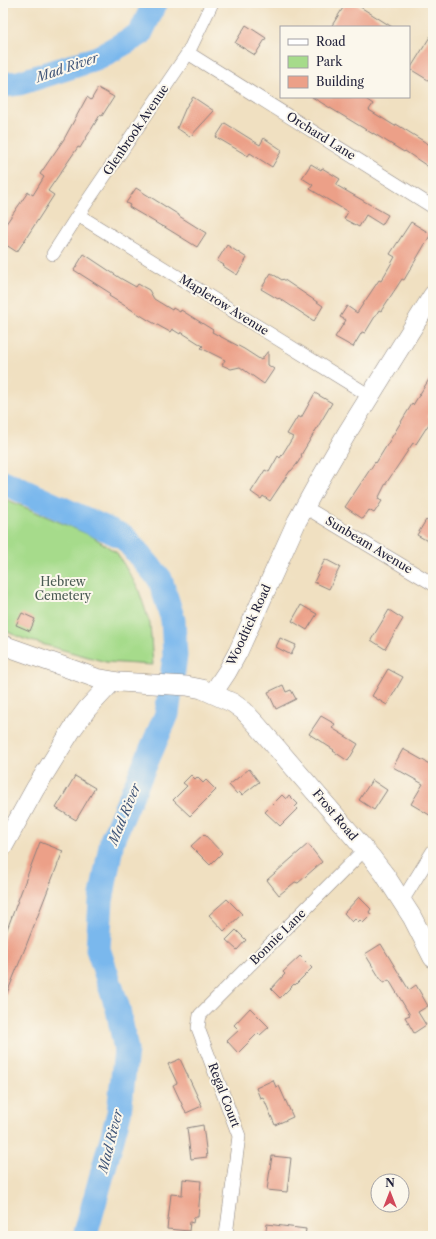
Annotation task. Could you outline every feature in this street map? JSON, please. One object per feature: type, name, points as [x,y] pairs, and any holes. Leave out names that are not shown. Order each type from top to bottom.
[{"type":"main road","name":"Woodtick Road","points":[[213,693],[238,652],[278,562],[331,459],[433,295]]},
{"type":"main road","points":[[3,645],[88,676],[113,681],[187,686],[213,693]]},
{"type":"main road","points":[[3,847],[35,789],[72,728],[113,681]]},
{"type":"main road","name":"Frost Road","points":[[213,693],[233,703],[244,711],[364,850],[385,876],[402,901],[433,958]]},
{"type":"street","name":"Glenbrook Avenue","points":[[53,254],[188,52],[212,3]]},
{"type":"street","name":"Orchard Lane","points":[[188,52],[433,207]]},
{"type":"street","name":"Maplerow Avenue","points":[[78,215],[370,396]]},
{"type":"street","name":"Sunbeam Avenue","points":[[305,507],[433,584]]},
{"type":"street","name":"Bonnie Lane","points":[[198,1028],[200,1015],[364,850]]},
{"type":"street","points":[[402,901],[433,850]]},
{"type":"street","name":"Regal Court","points":[[198,1028],[239,1136],[226,1234]]},
{"type":"green space","name":"Hebrew Cemetery","points":[[3,498],[92,536],[117,553],[138,588],[150,624],[153,665],[106,662],[24,639],[3,630]]},
{"type":"building","points":[[346,3],[354,3],[390,26],[332,26]]},
{"type":"building","points":[[246,25],[266,38],[255,55],[235,43]]},
{"type":"building","points":[[433,32],[433,83],[410,69]]},
{"type":"building","points":[[98,88],[114,97],[102,116],[100,115],[80,148],[78,147],[48,191],[54,195],[17,252],[3,243],[3,228],[28,192],[33,195],[44,177],[40,174],[64,139],[87,97],[91,100]]},
{"type":"building","points":[[193,97],[214,111],[190,137],[177,128],[186,107]]},
{"type":"building","points":[[314,98],[364,98],[373,104],[369,110],[395,126],[396,124],[433,147],[433,170],[405,151],[404,152]]},
{"type":"building","points":[[225,123],[260,145],[264,138],[282,150],[272,167],[250,153],[248,156],[216,137]]},
{"type":"building","points":[[311,164],[321,170],[322,168],[340,179],[336,185],[388,215],[382,225],[366,215],[359,227],[344,219],[348,212],[310,189],[313,185],[302,178]]},
{"type":"building","points":[[136,188],[206,233],[197,247],[129,207],[130,205],[126,203]]},
{"type":"building","points":[[411,222],[431,234],[404,280],[402,279],[381,311],[379,310],[365,333],[362,332],[353,347],[335,337],[346,320],[340,317],[347,306],[357,313],[379,280],[381,281],[395,257],[390,254]]},
{"type":"building","points":[[227,245],[247,258],[237,275],[217,261]]},
{"type":"building","points":[[84,254],[136,287],[138,284],[149,290],[154,299],[172,310],[173,308],[180,312],[181,310],[213,330],[212,332],[261,360],[268,351],[268,365],[274,369],[264,384],[240,367],[231,369],[222,365],[225,360],[201,348],[203,346],[181,332],[180,334],[172,329],[170,332],[150,321],[109,296],[110,293],[74,270]]},
{"type":"building","points":[[271,273],[282,280],[283,279],[323,306],[314,321],[279,298],[278,299],[261,289]]},
{"type":"building","points":[[433,373],[433,410],[428,417],[432,419],[416,444],[413,443],[385,485],[378,499],[382,501],[374,513],[369,510],[363,519],[345,507],[375,462],[376,463]]},
{"type":"building","points":[[315,393],[332,403],[297,464],[290,471],[270,501],[263,496],[261,499],[251,492],[265,470],[269,472],[278,456],[280,458],[293,437],[287,434],[298,416],[301,418]]},
{"type":"building","points":[[426,520],[433,525],[433,544],[417,535]]},
{"type":"building","points":[[325,559],[340,567],[329,589],[314,582]]},
{"type":"building","points":[[301,605],[317,614],[307,630],[292,621]]},
{"type":"building","points":[[389,610],[403,619],[385,649],[371,640]]},
{"type":"building","points":[[22,613],[35,619],[30,631],[16,625]]},
{"type":"building","points":[[280,638],[296,645],[291,655],[276,647]]},
{"type":"building","points":[[388,669],[403,677],[387,705],[372,696]]},
{"type":"building","points":[[283,685],[286,692],[291,690],[296,699],[276,709],[268,692]]},
{"type":"building","points":[[321,716],[335,724],[332,728],[358,744],[348,761],[309,734]]},
{"type":"building","points":[[403,749],[433,766],[433,817],[411,804],[423,784],[393,767]]},
{"type":"building","points":[[249,769],[259,782],[242,795],[239,792],[237,794],[229,785]]},
{"type":"building","points":[[191,775],[195,779],[197,777],[203,783],[206,780],[216,790],[190,816],[173,800],[187,786],[183,783]]},
{"type":"building","points":[[75,776],[95,788],[76,820],[56,808]]},
{"type":"building","points":[[372,780],[387,790],[374,810],[359,800]]},
{"type":"building","points":[[282,795],[286,799],[289,795],[298,804],[295,807],[297,809],[280,826],[265,812]]},
{"type":"building","points":[[204,834],[222,853],[210,865],[191,846]]},
{"type":"building","points":[[40,842],[63,851],[3,1003],[3,940]]},
{"type":"building","points":[[308,844],[322,862],[298,883],[295,882],[279,895],[267,880]]},
{"type":"building","points":[[359,897],[371,909],[369,912],[371,915],[363,923],[360,920],[358,922],[355,919],[352,922],[344,913]]},
{"type":"building","points":[[227,899],[242,914],[224,931],[209,915]]},
{"type":"building","points":[[236,930],[246,940],[237,950],[226,940]]},
{"type":"building","points":[[381,944],[409,990],[416,985],[428,1006],[418,1012],[426,1025],[414,1033],[405,1017],[410,1015],[389,980],[383,983],[365,954]]},
{"type":"building","points":[[300,956],[312,968],[280,998],[271,989],[285,974],[283,972]]},
{"type":"building","points":[[250,1008],[269,1027],[260,1035],[258,1033],[238,1053],[227,1041],[239,1030],[234,1025]]},
{"type":"building","points":[[180,1059],[202,1106],[186,1113],[173,1085],[177,1083],[168,1064]]},
{"type":"building","points":[[273,1080],[276,1087],[279,1086],[293,1117],[275,1125],[263,1097],[260,1098],[256,1088]]},
{"type":"building","points":[[203,1125],[207,1157],[191,1159],[187,1128]]},
{"type":"building","points":[[272,1156],[291,1158],[287,1192],[267,1190]]},
{"type":"building","points":[[183,1179],[201,1181],[198,1217],[194,1217],[193,1223],[190,1222],[189,1231],[167,1229],[171,1194],[182,1195]]},
{"type":"building","points":[[267,1224],[306,1229],[305,1236],[265,1236]]},
{"type":"waterway","name":"Mad River","points":[[3,85],[19,83],[98,58],[140,34],[155,3]]},
{"type":"waterway","name":"Mad River","points":[[3,482],[124,537],[160,579],[173,620],[175,656],[167,714],[112,840],[101,901],[98,949],[118,1009],[126,1050],[119,1113],[85,1236]]}]
